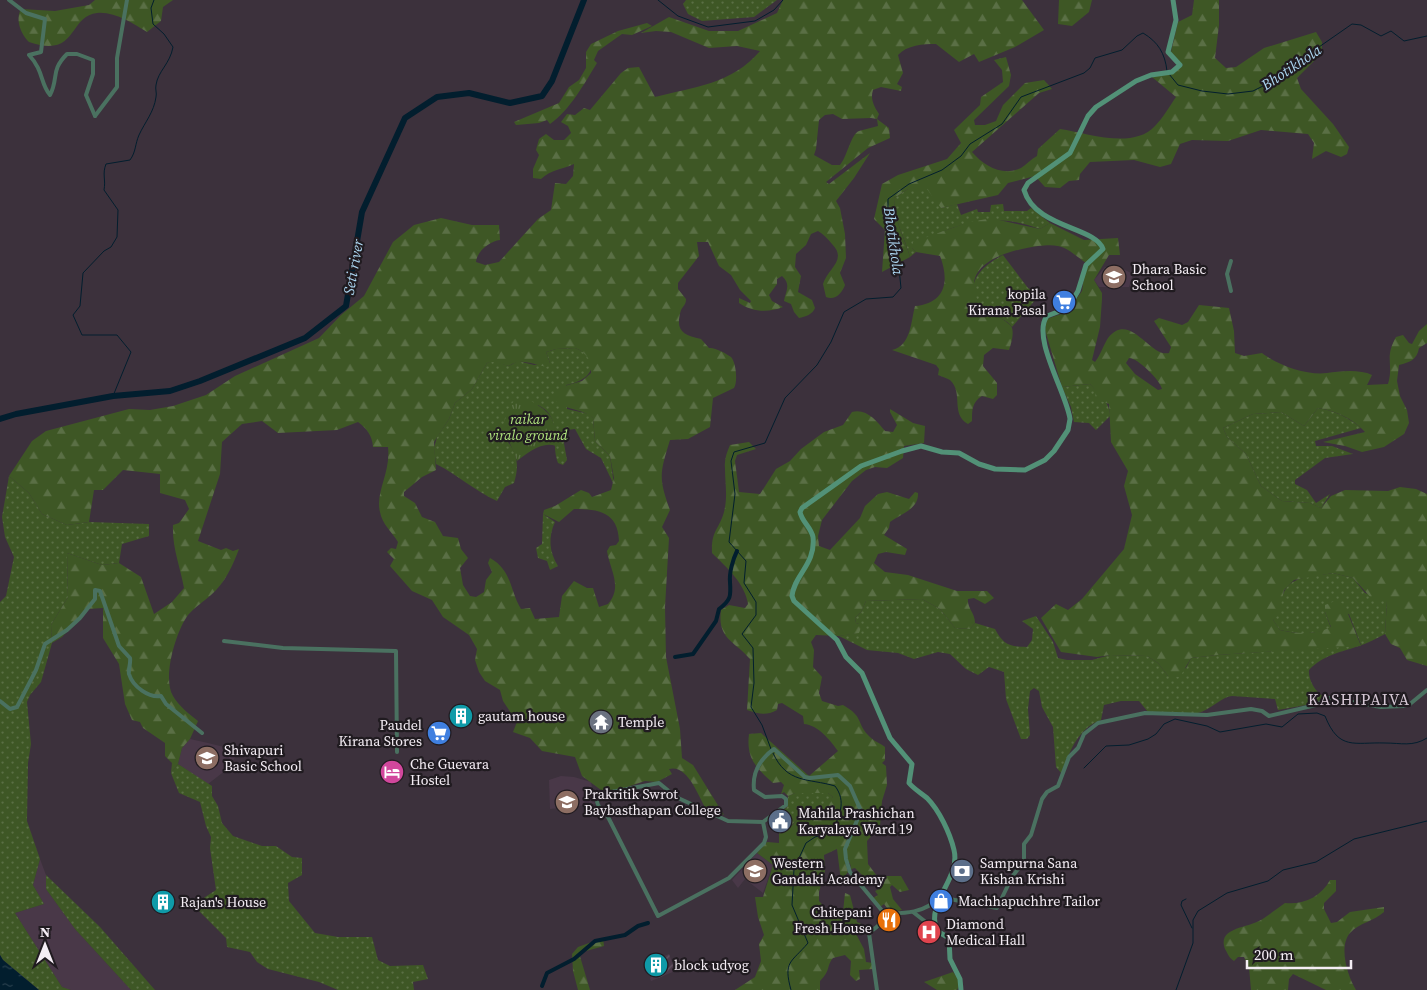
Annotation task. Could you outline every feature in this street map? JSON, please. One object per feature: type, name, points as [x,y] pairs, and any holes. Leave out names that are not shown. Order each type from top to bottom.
[{"type":"main road","points":[[961,990],[960,979],[950,959],[949,938],[936,930],[935,914],[939,897],[947,885],[955,855],[952,843],[937,811],[930,801],[909,784],[912,764],[890,738],[862,673],[846,656],[837,640],[794,601],[792,596],[809,563],[813,547],[811,531],[800,512],[802,508],[861,466],[913,448],[925,446],[942,452],[959,453],[979,464],[1012,471],[1032,467],[1054,451],[1068,430],[1070,419],[1044,340],[1043,324],[1047,316],[1068,308],[1076,296],[1086,265],[1103,249],[1094,238],[1049,219],[1031,201],[1024,190],[1028,183],[1074,148],[1092,110],[1136,81],[1172,72],[1180,64],[1168,52],[1176,20],[1173,0]]},
{"type":"street","points":[[10,0],[26,13],[45,19],[41,52],[29,55],[38,65],[46,91],[50,95],[54,88],[56,67],[67,54],[77,54],[93,60],[93,74],[86,95],[95,116],[117,87],[117,58],[127,0]]},
{"type":"street","points":[[1231,261],[1227,274],[1231,291]]},
{"type":"street","points":[[0,701],[10,709],[17,707],[36,670],[45,644],[67,630],[80,618],[95,599],[95,590],[100,591],[119,646],[130,658],[129,673],[134,681],[142,691],[154,697],[161,696],[166,704],[190,721],[202,733]]},
{"type":"street","points":[[224,641],[283,648],[396,651],[397,752]]},
{"type":"street","points":[[764,822],[766,837],[764,843],[732,876],[658,916],[608,817],[598,805],[596,795],[659,783],[676,797],[728,821],[764,822],[786,805],[786,799],[782,796],[765,797],[754,790],[753,779],[758,764],[774,749],[805,777],[838,775],[850,786],[861,811],[845,849],[848,866],[854,877],[885,913],[895,914],[927,908],[939,897],[997,908],[1012,877],[1025,858],[1024,844],[1031,835],[1042,799],[1047,792],[1058,786],[1069,757],[1078,748],[1084,734],[1098,724],[1145,713],[1207,715],[1251,708],[1262,711],[1269,716],[1278,716],[1316,705],[1330,698],[1380,707],[1403,706],[1410,704],[1427,690]]},
{"type":"street","points":[[911,912],[936,930]]},
{"type":"street","points":[[877,990],[869,933],[877,928],[885,913]]},
{"type":"shaded area","name":"Dhara Basic School","points":[[1105,267],[1119,267],[1133,274],[1129,287],[1099,287],[1094,280]]},
{"type":"shaded area","name":"Shivapuri Basic School","points":[[190,739],[240,751],[226,770],[208,784],[178,764],[182,748]]},
{"type":"shaded area","points":[[561,776],[574,777],[591,782],[595,804],[550,809],[549,780]]},
{"type":"shaded area","name":"Western Gandaki Academy","points":[[757,853],[773,865],[763,893],[745,879],[738,888],[732,880]]},
{"type":"shaded area","points":[[40,859],[46,875],[46,889],[75,929],[131,990],[71,990],[62,987],[15,913],[44,904],[33,885]]},
{"type":"shaded area","points":[[669,954],[675,971],[651,981],[650,978],[655,974],[650,963]]},
{"type":"green space","points":[[95,0],[173,0],[163,7],[161,21],[147,32],[124,19],[103,13],[88,16],[81,21],[64,41],[56,45],[45,46],[29,42],[21,31],[19,13],[21,9],[55,11],[89,5]]},
{"type":"green space","points":[[686,0],[777,0],[754,17],[702,21],[688,14],[683,4]]},
{"type":"green space","points":[[783,0],[1022,0],[1044,30],[1015,47],[979,62],[974,54],[959,62],[936,44],[911,47],[898,55],[903,73],[897,84],[902,87],[901,91],[881,87],[873,90],[872,93],[873,102],[879,114],[877,119],[889,128],[890,138],[868,148],[826,182],[829,184],[870,153],[836,201],[840,208],[845,234],[846,258],[840,273],[845,285],[838,296],[826,297],[823,284],[838,255],[827,238],[818,231],[811,234],[806,245],[796,254],[795,267],[801,276],[798,292],[812,300],[815,308],[806,316],[799,318],[791,304],[784,301],[787,282],[782,276],[777,279],[777,284],[769,295],[772,301],[783,307],[760,311],[739,303],[739,298],[750,303],[751,301],[740,290],[731,275],[719,266],[708,242],[697,242],[699,256],[678,283],[678,289],[686,299],[679,317],[680,327],[689,336],[701,339],[709,348],[714,348],[731,357],[736,372],[734,388],[713,398],[710,427],[688,439],[670,440],[662,468],[662,482],[670,510],[662,527],[669,538],[665,607],[666,657],[680,729],[682,758],[693,765],[724,815],[706,809],[692,782],[682,771],[669,769],[672,774],[657,782],[645,781],[618,790],[601,790],[582,776],[575,757],[542,751],[530,738],[513,732],[517,722],[503,701],[500,690],[485,681],[479,672],[475,660],[477,649],[469,635],[443,617],[432,600],[412,591],[390,566],[394,559],[387,552],[391,548],[396,549],[398,542],[383,520],[379,505],[387,465],[388,447],[373,447],[372,439],[358,422],[337,430],[278,433],[262,421],[242,424],[222,442],[220,474],[198,541],[221,550],[226,548],[233,551],[239,549],[231,567],[216,590],[193,609],[183,622],[175,643],[170,667],[170,688],[178,703],[198,721],[190,739],[182,748],[178,764],[171,773],[172,763],[165,756],[165,743],[143,728],[140,722],[132,720],[125,704],[119,664],[103,638],[103,608],[88,609],[62,637],[52,643],[51,625],[68,597],[67,553],[102,565],[119,563],[141,577],[154,614],[172,602],[184,588],[175,549],[173,525],[179,523],[189,509],[185,500],[160,493],[160,474],[123,470],[103,490],[94,490],[89,522],[67,525],[42,514],[29,493],[9,476],[32,441],[46,431],[129,409],[150,410],[173,406],[206,395],[235,376],[319,338],[341,315],[364,296],[393,242],[414,225],[441,218],[472,225],[499,225],[500,240],[492,242],[485,247],[479,254],[476,262],[485,265],[499,262],[538,219],[551,210],[555,183],[566,184],[573,176],[574,164],[553,171],[541,179],[533,178],[533,169],[539,155],[536,150],[539,139],[546,134],[554,140],[564,140],[571,133],[568,126],[561,122],[567,114],[575,115],[584,108],[590,110],[621,73],[628,68],[639,67],[655,97],[712,83],[737,71],[760,51],[737,46],[709,48],[671,32],[641,33],[669,17],[709,31],[738,31],[777,13]],"holes":[[[833,114],[842,119],[877,119],[878,126],[856,133],[840,165],[832,165],[814,155],[819,120],[825,115]],[[575,348],[588,358],[591,373],[582,381],[561,387],[554,399],[563,406],[584,412],[593,418],[595,441],[610,456],[614,478],[611,490],[592,497],[589,493],[581,490],[555,506],[544,510],[543,514],[559,522],[574,509],[583,509],[599,511],[611,518],[618,531],[619,541],[616,545],[610,546],[607,551],[614,578],[615,591],[608,604],[599,607],[593,588],[587,588],[574,581],[562,596],[559,617],[535,619],[530,608],[521,609],[503,568],[490,558],[488,563],[492,572],[486,580],[484,592],[476,597],[470,596],[463,585],[460,568],[468,558],[461,549],[458,538],[443,536],[435,522],[422,517],[415,503],[404,496],[404,492],[422,477],[436,470],[434,442],[449,419],[455,403],[472,389],[487,363],[493,362],[509,366],[518,362],[527,362],[547,367],[550,363],[546,352],[556,349]]]},
{"type":"green space","points":[[1059,0],[1092,0],[1089,12],[1072,26],[1058,24]]},
{"type":"green space","points":[[1194,0],[1219,0],[1219,25],[1215,58],[1226,68],[1236,67],[1264,48],[1316,32],[1322,42],[1322,53],[1297,78],[1301,89],[1333,124],[1349,147],[1347,154],[1341,157],[1326,151],[1312,159],[1314,143],[1308,134],[1261,130],[1228,141],[1192,140],[1180,144],[1171,164],[1160,167],[1134,160],[1090,162],[1080,174],[1079,180],[1069,181],[1060,188],[1045,187],[1035,176],[1008,183],[998,195],[941,208],[927,189],[908,189],[894,198],[894,206],[897,221],[910,257],[882,272],[885,230],[874,219],[882,184],[898,175],[947,159],[961,143],[954,130],[980,105],[981,97],[1003,82],[1002,70],[994,60],[1006,57],[1011,75],[1009,86],[974,120],[975,125],[985,125],[996,121],[1003,105],[1025,83],[1044,80],[1052,89],[1039,93],[972,152],[988,166],[1001,171],[1021,168],[1037,156],[1038,149],[1060,129],[1109,138],[1135,137],[1146,133],[1155,126],[1176,97],[1152,77],[1174,73],[1183,65],[1171,52],[1178,22],[1192,15]]},
{"type":"green space","points":[[647,23],[652,26],[632,35],[622,34],[598,51],[594,60],[597,63],[582,88],[564,112],[550,124],[547,120],[539,123],[516,125],[514,122],[559,103],[569,87],[579,80],[586,68],[586,52],[591,44],[618,31]]},
{"type":"green space","points":[[937,183],[941,208],[957,204],[961,215],[977,209],[978,212],[990,212],[991,205],[1003,204],[1004,211],[1027,211],[1031,208],[1050,223],[1040,229],[1006,221],[989,220],[974,222],[958,226],[928,239],[912,248],[916,252],[910,257],[897,221],[894,198],[908,189],[927,189]]},
{"type":"green space","points":[[987,219],[999,220],[1040,229],[1050,223],[1084,240],[1118,238],[1120,255],[1109,255],[1094,280],[1102,293],[1100,327],[1092,360],[1095,362],[1108,338],[1116,331],[1124,329],[1140,337],[1162,353],[1169,353],[1171,347],[1154,321],[1159,318],[1182,325],[1188,322],[1199,305],[1229,308],[1234,331],[1235,353],[1244,356],[1262,353],[1284,365],[1311,373],[1350,371],[1367,373],[1372,375],[1367,385],[1388,384],[1392,344],[1396,337],[1403,335],[1412,344],[1419,331],[1427,324],[1427,343],[1419,348],[1417,355],[1412,360],[1399,365],[1397,381],[1400,396],[1407,410],[1409,423],[1404,434],[1384,447],[1362,452],[1345,446],[1323,442],[1365,432],[1343,416],[1318,408],[1304,426],[1281,412],[1253,414],[1223,428],[1227,437],[1246,454],[1261,486],[1282,501],[1310,503],[1321,508],[1331,496],[1345,490],[1388,491],[1400,487],[1416,489],[1427,494],[1427,666],[1407,660],[1400,648],[1391,644],[1385,634],[1387,601],[1374,601],[1353,578],[1333,573],[1294,580],[1284,590],[1279,614],[1273,620],[1280,630],[1306,633],[1325,630],[1331,627],[1325,612],[1325,605],[1335,601],[1344,604],[1361,646],[1191,658],[1180,677],[1168,676],[1158,663],[1147,656],[1110,655],[1097,657],[1061,652],[1041,618],[1056,604],[1068,610],[1082,599],[1124,549],[1132,515],[1124,486],[1128,471],[1111,442],[1109,404],[1095,399],[1096,391],[1090,384],[1062,387],[1045,330],[1047,319],[1067,312],[1082,291],[1086,263],[1065,248],[1047,245],[1006,253],[985,264],[978,272],[974,282],[977,300],[1011,326],[1013,333],[1009,350],[993,348],[984,355],[983,366],[997,383],[997,395],[993,399],[982,396],[976,401],[973,407],[972,421],[968,424],[960,415],[954,385],[950,380],[938,375],[939,369],[936,365],[892,350],[903,344],[907,338],[915,306],[933,301],[939,296],[944,282],[945,274],[940,256],[916,252],[912,248],[913,242],[969,222]],"holes":[[[1129,358],[1148,370],[1162,389],[1158,390],[1135,374],[1126,363]]]},
{"type":"green space","points":[[1003,255],[1028,288],[1036,293],[1037,298],[1012,327],[1007,322],[987,311],[979,303],[974,295],[973,287],[980,272]]},
{"type":"green space","points":[[575,348],[584,353],[592,363],[591,369],[583,379],[566,385],[567,409],[589,414],[593,418],[595,441],[610,456],[614,485],[601,458],[586,449],[575,429],[567,430],[563,438],[567,460],[563,465],[558,463],[551,416],[538,405],[508,442],[516,456],[516,477],[514,483],[505,487],[497,501],[436,464],[434,448],[437,437],[449,419],[455,403],[472,389],[487,363],[493,361],[509,366],[518,361],[534,365],[550,363],[546,352],[556,349]]},
{"type":"green space","points":[[1090,384],[1103,398],[1110,411],[1110,416],[1096,430],[1089,423],[1074,422],[1071,407],[1062,387]]},
{"type":"green space","name":"raikar viralo ground","points":[[528,399],[551,417],[555,429],[556,446],[540,446],[517,461],[508,438],[505,416],[515,400]]},
{"type":"green space","points":[[1318,408],[1341,415],[1361,428],[1315,441],[1316,446],[1332,446],[1353,454],[1325,458],[1295,480],[1295,484],[1307,490],[1316,503],[1330,494],[1321,508],[1310,503],[1282,501],[1261,486],[1246,454],[1227,437],[1223,428],[1253,414],[1281,412],[1304,426]]},
{"type":"green space","points":[[890,409],[913,423],[925,426],[924,443],[904,446],[903,458],[887,468],[875,467],[866,470],[852,481],[822,520],[818,536],[819,546],[830,550],[860,518],[865,506],[878,494],[887,492],[909,499],[915,492],[918,493],[916,503],[890,522],[889,528],[884,535],[907,549],[905,555],[886,552],[878,554],[874,563],[885,572],[908,575],[957,591],[987,591],[994,598],[985,604],[974,598],[968,599],[975,623],[970,629],[955,628],[940,609],[922,599],[866,601],[861,612],[855,618],[856,623],[862,625],[859,633],[839,636],[816,635],[811,642],[814,650],[813,667],[822,677],[819,693],[822,701],[838,706],[843,705],[850,709],[857,716],[868,735],[885,747],[885,760],[882,763],[886,766],[887,785],[882,801],[880,826],[867,841],[868,864],[877,876],[901,876],[909,890],[900,892],[892,885],[890,887],[893,899],[902,910],[890,912],[884,904],[880,907],[873,898],[878,895],[875,891],[881,888],[881,883],[878,879],[870,883],[855,868],[851,869],[850,863],[846,862],[848,872],[841,881],[837,849],[824,855],[825,871],[819,892],[819,901],[831,914],[840,917],[843,912],[845,893],[850,895],[857,922],[872,929],[856,934],[864,949],[866,962],[873,963],[873,969],[859,970],[860,979],[856,981],[850,975],[851,961],[845,955],[833,958],[826,974],[820,981],[820,990],[735,990],[755,977],[761,961],[759,944],[764,935],[758,917],[755,897],[763,897],[773,865],[757,853],[767,842],[779,843],[779,833],[787,830],[802,816],[827,803],[833,797],[828,793],[795,793],[788,796],[784,792],[781,794],[784,785],[781,782],[773,783],[754,762],[749,750],[749,734],[761,733],[809,776],[838,751],[819,730],[804,724],[803,716],[782,703],[778,704],[777,710],[766,714],[747,710],[750,659],[724,634],[720,620],[721,610],[729,605],[745,608],[748,604],[739,582],[712,553],[714,535],[725,506],[726,456],[730,445],[749,442],[756,449],[737,455],[735,461],[739,492],[760,494],[776,469],[790,461],[801,449],[824,432],[843,425],[852,412],[862,412],[875,420],[885,431],[893,432],[897,425]]},
{"type":"green space","points":[[9,476],[29,493],[42,514],[67,525],[89,522],[149,524],[149,536],[122,544],[119,563],[102,565],[67,553],[68,597],[51,625],[52,643],[41,682],[30,695],[27,702],[31,744],[28,763],[27,821],[40,859],[33,885],[44,904],[15,913],[62,987],[71,990],[39,990],[3,960],[0,955],[0,602],[6,596],[14,557],[5,537],[2,517]]},
{"type":"green space","points":[[543,514],[555,522],[550,544],[558,566],[550,570],[547,561],[538,558],[536,548],[542,544]]},
{"type":"green space","points":[[1333,573],[1353,578],[1365,593],[1387,601],[1385,634],[1362,645],[1326,657],[1309,670],[1313,685],[1317,692],[1323,696],[1317,703],[1278,710],[1275,699],[1232,696],[1224,698],[1201,712],[1183,714],[1148,712],[1139,701],[1121,701],[1104,705],[1101,720],[1080,735],[1068,757],[1062,774],[1056,767],[1053,727],[1042,707],[1039,691],[1034,688],[1030,691],[1028,709],[1030,735],[1027,739],[1021,739],[1006,699],[1004,672],[989,667],[978,675],[966,669],[950,654],[938,652],[914,659],[898,653],[867,650],[839,636],[856,633],[859,624],[856,623],[855,618],[861,612],[866,601],[922,599],[940,609],[955,628],[970,629],[975,623],[995,629],[1007,644],[1016,646],[1027,647],[1032,640],[1033,629],[1022,621],[1036,616],[1053,642],[1058,658],[1092,660],[1110,655],[1147,656],[1158,663],[1168,676],[1186,668],[1191,658],[1361,645],[1349,614],[1325,612],[1331,628],[1312,633],[1280,630],[1273,620],[1284,592],[1292,582],[1305,577]]},
{"type":"green space","points":[[178,764],[212,786],[212,796],[218,806],[222,823],[233,836],[262,846],[276,846],[292,857],[302,858],[302,875],[288,883],[289,901],[315,933],[338,937],[372,937],[378,960],[390,966],[423,965],[428,979],[413,982],[414,990],[338,990],[319,982],[268,969],[257,962],[250,952],[227,947],[226,938],[195,907],[199,901],[216,890],[210,848],[211,837],[200,802],[179,793],[171,773]]},
{"type":"green space","points":[[795,793],[828,793],[833,797],[828,804],[804,814],[784,832],[781,812],[787,807],[788,796]]},
{"type":"green space","points":[[46,875],[100,927],[155,990],[131,990],[75,929],[46,889]]},
{"type":"green space","points":[[1330,880],[1336,880],[1336,891],[1324,903],[1324,909],[1331,923],[1337,922],[1350,912],[1384,907],[1384,912],[1362,924],[1350,933],[1346,939],[1347,970],[1356,990],[1326,990],[1293,974],[1289,979],[1288,990],[1251,990],[1249,967],[1244,957],[1238,957],[1234,961],[1230,957],[1225,949],[1225,937],[1234,930],[1259,921],[1285,903],[1298,903],[1311,899],[1322,891]]},
{"type":"green space","points":[[603,938],[604,946],[579,953],[590,990],[578,990],[573,971],[572,954],[578,947]]},
{"type":"green space","points":[[953,972],[961,982],[957,990],[937,990],[924,982]]},
{"type":"water","points":[[0,955],[3,960],[39,990],[0,990]]},
{"type":"waterway","points":[[113,396],[131,352],[117,335],[82,335],[73,315],[80,306],[83,273],[104,251],[111,247],[117,237],[118,210],[104,190],[106,164],[130,160],[132,157],[139,135],[153,107],[157,80],[173,47],[164,34],[153,24],[151,8],[154,0]]},
{"type":"waterway","name":"Seti river","points":[[0,419],[16,414],[113,396],[170,391],[200,381],[305,338],[346,306],[362,212],[405,118],[437,97],[469,93],[510,103],[542,96],[552,81],[584,0]]},
{"type":"waterway","points":[[658,0],[678,16],[708,27],[755,21],[774,10],[783,0]]},
{"type":"waterway","name":"Bhotikhola","points":[[1169,74],[1178,85],[1202,91],[1228,94],[1253,91],[1279,78],[1296,63],[1352,24],[1361,25],[1381,36],[1391,31],[1404,41],[1427,36]]},
{"type":"waterway","name":"Bhotikhola","points":[[771,749],[762,725],[751,707],[754,683],[753,648],[742,634],[756,615],[756,602],[744,583],[746,561],[729,542],[735,494],[731,461],[734,452],[765,443],[785,398],[817,365],[831,342],[844,312],[866,299],[893,297],[901,288],[898,259],[888,215],[888,199],[909,184],[942,170],[961,156],[970,144],[1002,124],[1021,97],[1084,73],[1090,68],[1095,58],[1122,50],[1143,33],[1153,40],[1160,49],[1165,59],[1167,71]]},
{"type":"waterway","points":[[675,657],[693,654],[716,621],[719,609],[726,603],[729,597],[731,570],[737,551]]},
{"type":"waterway","points":[[1084,768],[1106,746],[1129,745],[1148,739],[1156,734],[1164,724],[1175,719],[1207,726],[1220,732],[1266,724],[1282,727],[1298,714],[1317,713],[1325,716],[1336,735],[1342,740],[1349,742],[1407,744],[1417,743],[1427,738]]},
{"type":"waterway","name":"Bhotikhola","points":[[773,753],[785,770],[792,775],[835,786],[841,798],[841,809],[832,832],[815,837],[806,843],[794,869],[792,905],[808,943],[793,959],[788,968],[791,990]]},
{"type":"waterway","points":[[1176,990],[1193,943],[1193,920],[1198,911],[1227,893],[1268,881],[1283,870],[1316,862],[1354,839],[1427,821]]},
{"type":"waterway","points":[[1186,899],[1182,901],[1181,905],[1192,928]]},
{"type":"waterway","points":[[542,986],[547,973],[574,959],[595,941],[625,935],[638,926],[648,923]]},
{"type":"place","name":"Dhara Basic School","points":[[1114,277]]},
{"type":"place","name":"kopila Kirana Pasal","points":[[1064,302]]},
{"type":"place","name":"gautam house","points":[[461,716]]},
{"type":"place","name":"Temple","points":[[601,722]]},
{"type":"place","name":"Paudel Kirana Stores","points":[[439,733]]},
{"type":"place","name":"Shivapuri Basic School","points":[[207,758]]},
{"type":"place","name":"Che Guevara Hostel","points":[[392,772]]},
{"type":"place","name":"Prakritik Swrot Baybasthapan College","points":[[567,802]]},
{"type":"place","name":"Mahila Prashichan Karyalaya Ward 19","points":[[780,821]]},
{"type":"place","name":"Western Gandaki Academy","points":[[755,871]]},
{"type":"place","name":"Sampurna Sana Kishan Krishi","points":[[962,871]]},
{"type":"place","name":"Machhapuchhre Tailor","points":[[941,901]]},
{"type":"place","name":"Rajan's House","points":[[163,902]]},
{"type":"place","name":"Chitepani Fresh House","points":[[889,920]]},
{"type":"place","name":"Diamond Medical Hall","points":[[929,932]]},
{"type":"place","name":"block udyog","points":[[656,965]]},
{"type":"district","name":"KASHIPAIVA","points":[[1359,699]]}]
